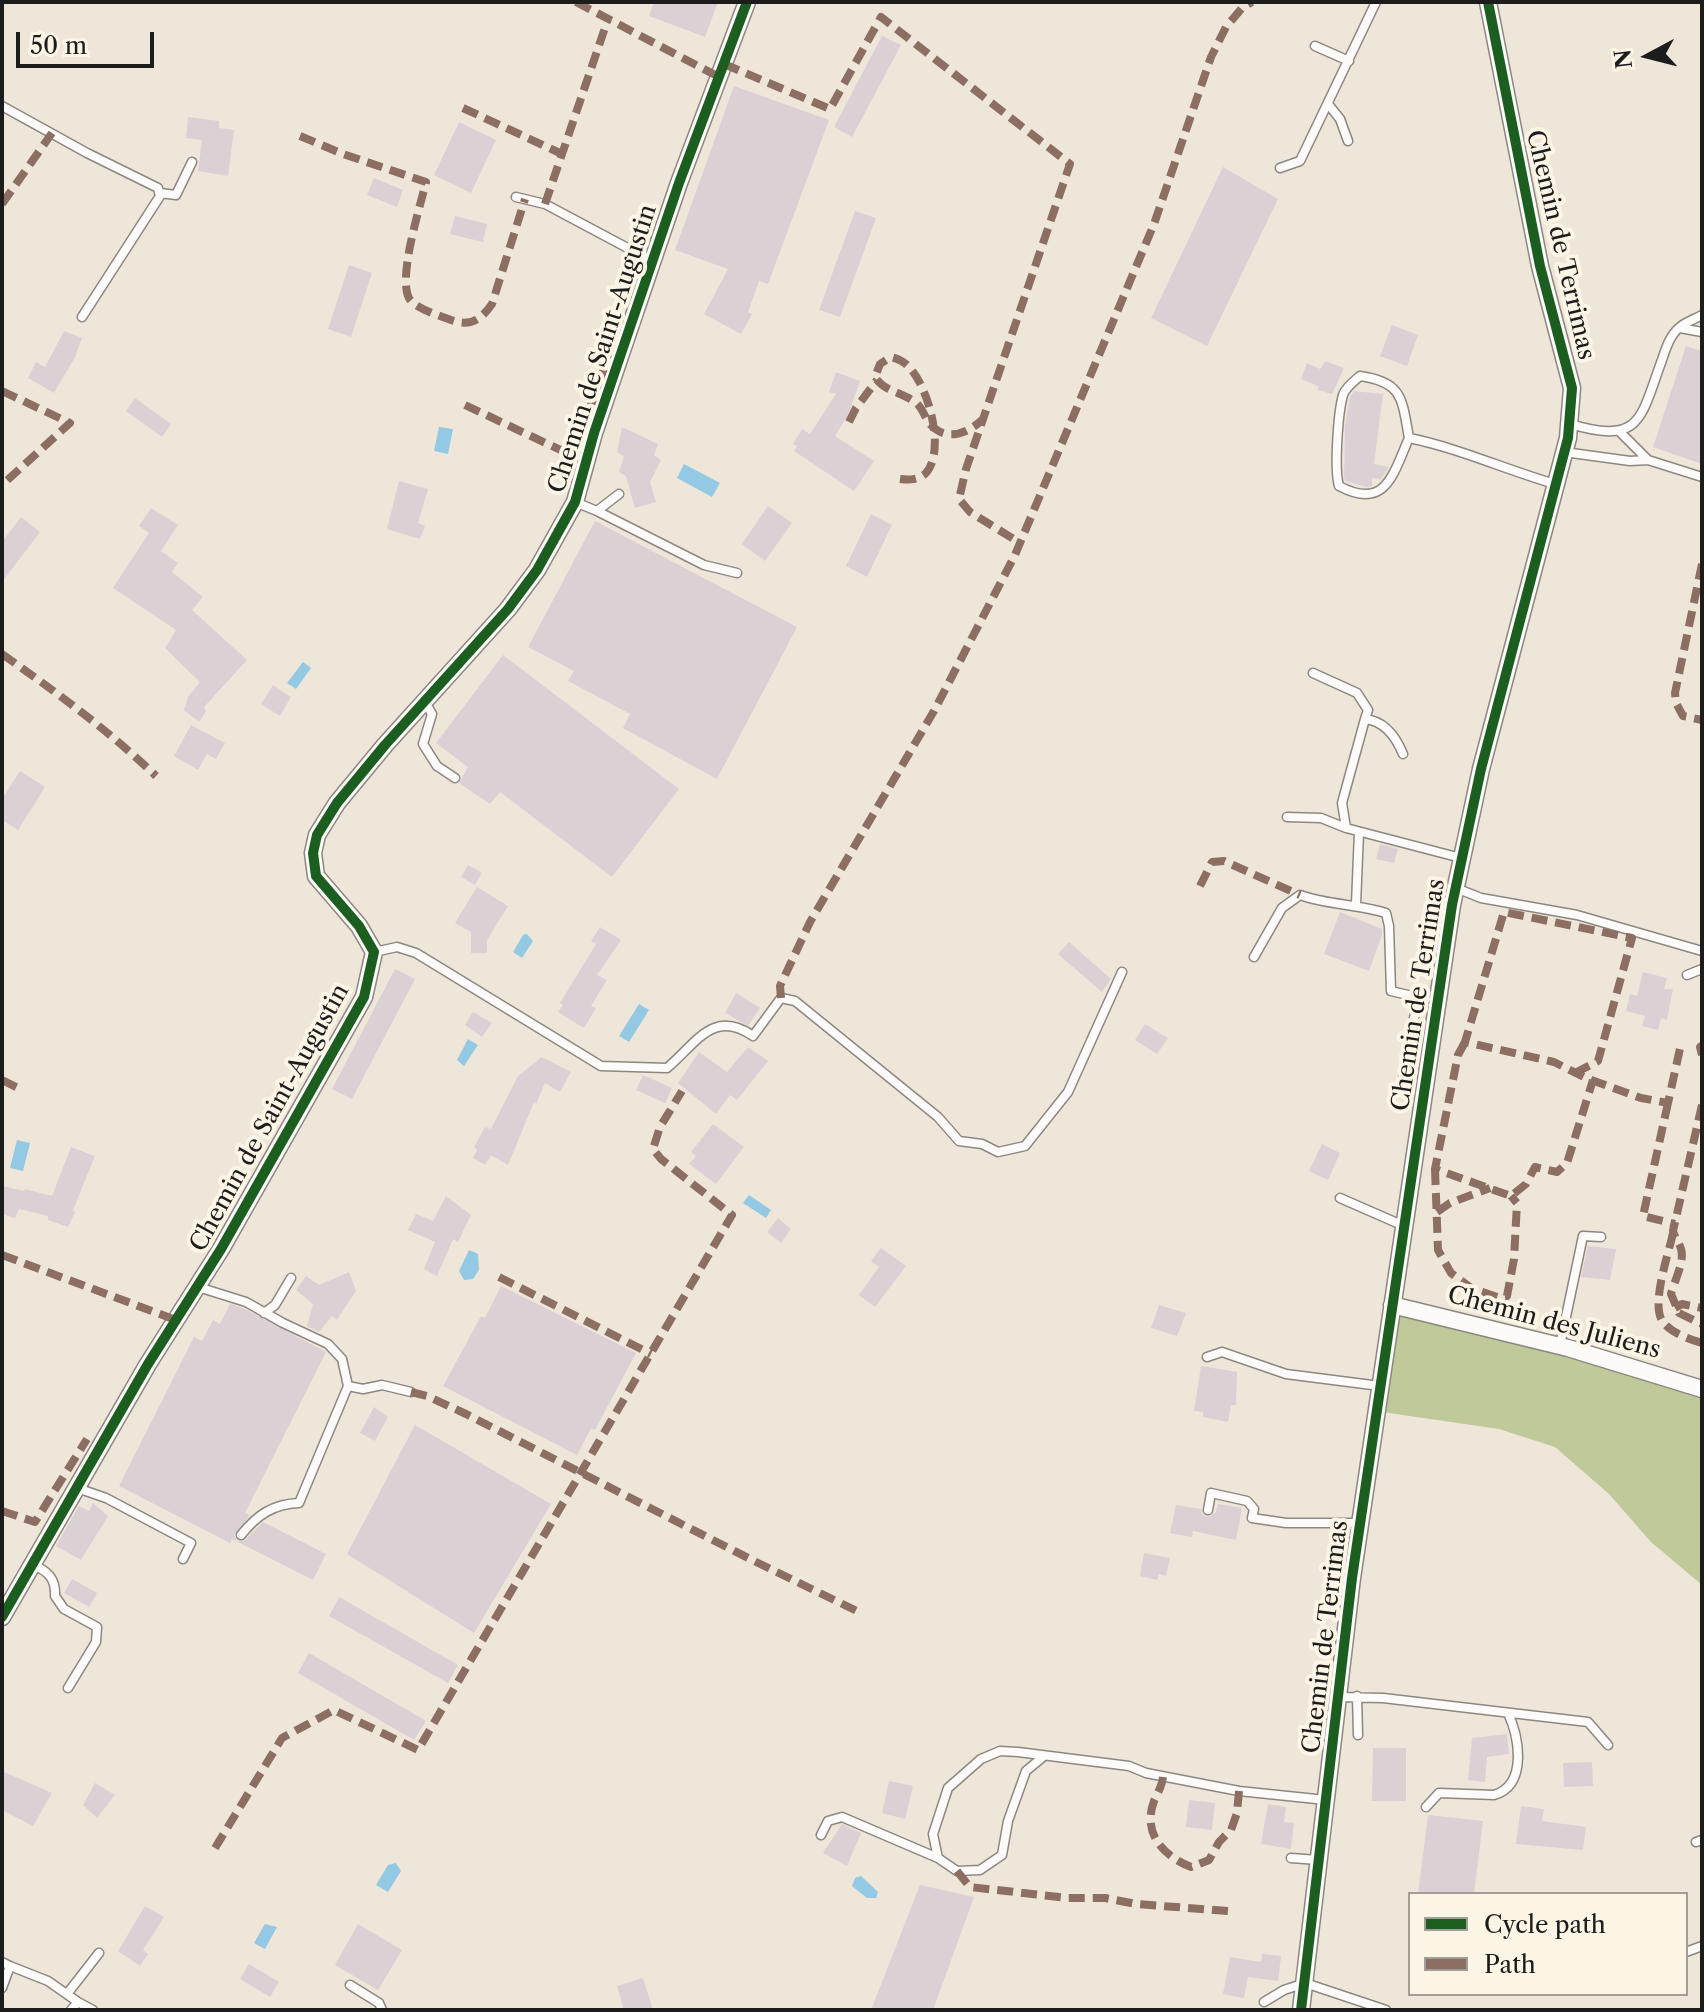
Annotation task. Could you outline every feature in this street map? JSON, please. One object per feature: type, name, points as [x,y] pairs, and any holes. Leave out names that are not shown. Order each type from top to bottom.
[{"type":"street","name":"Chemin de Saint-Augustin","points":[[2,1617],[148,1364],[303,1107],[364,997],[374,952],[359,926],[316,876],[313,853],[317,835],[337,803],[508,609],[537,570],[575,502],[594,433],[679,183],[747,2]]},
{"type":"street","name":"Chemin de Terrimas","points":[[1301,2010],[1360,1523],[1404,1226],[1432,1000],[1481,769],[1569,424],[1572,388],[1540,266],[1488,2]]},
{"type":"street","name":"Chemin des Juliens","points":[[1392,1305],[1560,1346],[1702,1389]]},
{"type":"lane","points":[[1280,168],[1300,161],[1376,2]]},
{"type":"lane","points":[[1315,46],[1349,61]]},
{"type":"lane","points":[[1328,104],[1340,119],[1348,141]]},
{"type":"lane","points":[[2,106],[158,188],[160,193],[82,317]]},
{"type":"lane","points":[[160,193],[176,195],[192,162]]},
{"type":"lane","points":[[516,197],[545,204],[653,262]]},
{"type":"lane","points":[[1569,424],[1595,431],[1620,432],[1635,423],[1669,341],[1679,328],[1702,315]]},
{"type":"lane","points":[[1679,328],[1702,332]]},
{"type":"lane","points":[[1360,376],[1383,379],[1399,395],[1409,438],[1386,487],[1371,495],[1353,494],[1339,486],[1336,455],[1343,392],[1360,376]]},
{"type":"lane","points":[[1620,432],[1648,460]]},
{"type":"lane","points":[[1409,438],[1435,443],[1555,484]]},
{"type":"lane","points":[[1564,452],[1630,461],[1648,460],[1702,477]]},
{"type":"lane","points":[[597,511],[619,494]]},
{"type":"lane","points":[[575,502],[704,565],[737,573]]},
{"type":"lane","points":[[1313,673],[1357,693],[1368,710],[1342,803],[1346,828]]},
{"type":"lane","points":[[425,702],[432,714],[423,744],[437,766],[455,778]]},
{"type":"lane","points":[[1365,719],[1377,721],[1397,739],[1403,754]]},
{"type":"lane","points":[[1287,817],[1321,818],[1359,832],[1462,859]]},
{"type":"lane","points":[[1356,904],[1359,832]]},
{"type":"lane","points":[[1456,888],[1481,898],[1577,915],[1702,951]]},
{"type":"lane","points":[[1254,957],[1282,908],[1300,895],[1328,903],[1356,904],[1386,913],[1391,991],[1432,1000]]},
{"type":"lane","points":[[374,952],[397,947],[416,953],[601,1066],[667,1068],[714,1026],[730,1024],[753,1036],[781,998],[795,1001],[938,1117],[959,1141],[982,1144],[998,1152],[1025,1146],[1068,1092],[1122,972]]},
{"type":"lane","points":[[1687,975],[1702,969]]},
{"type":"lane","points":[[1403,1080],[1418,1004],[1432,1000]]},
{"type":"lane","points":[[1340,1198],[1404,1226]]},
{"type":"lane","points":[[1560,1346],[1583,1236],[1601,1237]]},
{"type":"lane","points":[[264,1313],[275,1305],[291,1278]]},
{"type":"lane","points":[[197,1287],[246,1302],[328,1344],[342,1359],[348,1386],[299,1503],[280,1504],[255,1517],[241,1535]]},
{"type":"lane","points":[[1207,1357],[1222,1352],[1286,1374],[1381,1386]]},
{"type":"lane","points":[[348,1386],[363,1389],[382,1385],[411,1392]]},
{"type":"lane","points":[[77,1488],[106,1498],[191,1543],[183,1559]]},
{"type":"lane","points":[[1208,1510],[1211,1493],[1247,1501],[1254,1509],[1252,1518],[1286,1523],[1360,1523]]},
{"type":"lane","points":[[32,1565],[47,1571],[56,1586],[55,1596],[64,1609],[97,1627],[96,1642],[68,1688]]},
{"type":"lane","points":[[1338,1698],[1357,1696],[1588,1722],[1608,1745]]},
{"type":"lane","points":[[1357,1696],[1358,1735]]},
{"type":"lane","points":[[1426,1807],[1439,1793],[1494,1795],[1503,1792],[1513,1781],[1518,1752],[1517,1732],[1508,1713]]},
{"type":"lane","points":[[938,1858],[933,1834],[948,1788],[981,1759],[1000,1751],[1129,1766],[1155,1775],[1239,1791],[1327,1800]]},
{"type":"lane","points":[[821,1835],[828,1821],[842,1817],[938,1858],[957,1871],[980,1870],[1002,1855],[1008,1821],[1026,1771],[1044,1756]]},
{"type":"lane","points":[[1291,1858],[1318,1860]]},
{"type":"lane","points":[[67,1994],[99,1953]]},
{"type":"lane","points":[[2,1988],[6,1964],[48,1981],[93,2010]]},
{"type":"lane","points":[[1264,2002],[1284,1990],[1305,1983],[1386,2010]]},
{"type":"lane","points":[[350,1985],[379,2003],[382,2010]]},
{"type":"lane","points":[[71,2010],[78,2002]]},
{"type":"green space","points":[[1398,1310],[1702,1395],[1702,1585],[1651,1542],[1609,1494],[1555,1447],[1499,1429],[1382,1412]]},
{"type":"water","points":[[439,427],[453,429],[448,454],[434,451]]},
{"type":"water","points":[[684,464],[720,483],[712,497],[677,478]]},
{"type":"water","points":[[303,662],[311,668],[296,689],[287,683]]},
{"type":"water","points":[[527,934],[533,941],[522,958],[513,952],[523,935]]},
{"type":"water","points":[[639,1004],[649,1010],[629,1042],[619,1036]]},
{"type":"water","points":[[468,1039],[478,1045],[464,1066],[457,1060]]},
{"type":"water","points":[[17,1140],[30,1143],[23,1171],[10,1168]]},
{"type":"water","points":[[749,1195],[771,1210],[766,1218],[743,1203]]},
{"type":"water","points":[[469,1250],[478,1254],[479,1270],[473,1279],[464,1280],[459,1271]]},
{"type":"water","points":[[396,1863],[401,1871],[388,1892],[376,1885],[388,1865]]},
{"type":"water","points":[[861,1876],[878,1892],[876,1898],[867,1898],[852,1886],[855,1878]]},
{"type":"water","points":[[265,1924],[277,1927],[265,1949],[254,1943]]},
{"type":"building","points":[[654,2],[718,2],[705,37],[649,16]]},
{"type":"building","points":[[882,36],[901,45],[852,137],[834,127]]},
{"type":"building","points":[[734,86],[829,120],[768,284],[759,281],[748,312],[752,314],[741,334],[704,314],[728,269],[675,250]]},
{"type":"building","points":[[188,117],[219,121],[219,128],[234,130],[228,176],[198,171],[202,140],[186,138]]},
{"type":"building","points":[[459,122],[496,140],[471,193],[434,175]]},
{"type":"building","points":[[1223,167],[1278,199],[1207,346],[1151,318]]},
{"type":"building","points":[[374,178],[403,190],[397,207],[367,195]]},
{"type":"building","points":[[855,211],[876,218],[840,317],[819,310]]},
{"type":"building","points":[[455,216],[487,224],[483,242],[450,234]]},
{"type":"building","points":[[349,265],[372,273],[351,337],[328,329]]},
{"type":"building","points":[[1392,325],[1418,335],[1407,366],[1380,356]]},
{"type":"building","points":[[64,331],[82,338],[54,393],[28,378],[36,362],[45,367]]},
{"type":"building","points":[[1686,346],[1702,351],[1702,464],[1653,447]]},
{"type":"building","points":[[1325,361],[1344,368],[1332,394],[1318,390],[1318,386],[1301,379],[1307,363],[1320,369]]},
{"type":"building","points":[[836,372],[860,381],[848,415],[835,436],[874,461],[854,491],[794,451],[797,446],[793,444],[802,429],[810,434],[836,394],[829,392]]},
{"type":"building","points":[[1354,391],[1383,394],[1374,464],[1389,467],[1381,479],[1372,478],[1372,486],[1367,487],[1345,481],[1344,477],[1345,426]]},
{"type":"building","points":[[135,398],[171,424],[162,437],[126,411]]},
{"type":"building","points":[[622,427],[658,444],[654,455],[661,460],[650,482],[656,502],[635,508],[626,476],[619,472],[624,456],[617,452]]},
{"type":"building","points":[[399,481],[428,489],[418,523],[425,526],[420,539],[387,529]]},
{"type":"building","points":[[768,506],[792,523],[765,561],[742,544]]},
{"type":"building","points":[[151,508],[178,525],[161,551],[178,563],[172,572],[203,597],[192,610],[247,660],[204,707],[206,711],[199,722],[184,710],[188,697],[200,682],[165,648],[176,630],[113,588],[149,533],[139,526]]},
{"type":"building","points":[[871,514],[892,525],[867,577],[846,566]]},
{"type":"building","points":[[21,517],[40,532],[2,582],[2,542]]},
{"type":"building","points":[[595,521],[797,627],[717,779],[623,728],[630,714],[568,681],[574,671],[528,647]]},
{"type":"building","points":[[503,655],[679,789],[612,877],[500,792],[490,804],[459,783],[468,767],[436,743]]},
{"type":"building","points":[[273,685],[291,697],[280,716],[261,704]]},
{"type":"building","points":[[191,725],[225,743],[216,759],[207,754],[198,770],[174,756]]},
{"type":"building","points":[[20,771],[45,787],[18,830],[2,820],[2,799]]},
{"type":"building","points":[[1380,844],[1398,849],[1394,863],[1376,859]]},
{"type":"building","points":[[468,865],[482,873],[475,885],[461,877]]},
{"type":"building","points":[[477,887],[508,906],[487,940],[487,953],[471,953],[471,932],[455,923]]},
{"type":"building","points":[[1340,912],[1382,929],[1369,971],[1324,954]]},
{"type":"building","points":[[600,927],[621,940],[597,975],[607,980],[591,1006],[596,1008],[584,1028],[558,1012],[563,1005],[560,1003],[596,944],[591,941]]},
{"type":"building","points":[[1069,942],[1111,979],[1102,992],[1058,954]]},
{"type":"building","points":[[395,969],[415,979],[352,1099],[332,1089]]},
{"type":"building","points":[[1643,972],[1667,978],[1664,989],[1673,989],[1667,1020],[1661,1018],[1658,1030],[1642,1026],[1645,1016],[1626,1011],[1630,994],[1637,996]]},
{"type":"building","points":[[736,993],[760,1008],[748,1026],[725,1013]]},
{"type":"building","points":[[473,1012],[492,1023],[482,1037],[465,1025]]},
{"type":"building","points":[[1145,1024],[1168,1038],[1157,1054],[1135,1040]]},
{"type":"building","points":[[748,1047],[768,1061],[737,1100],[730,1095],[716,1114],[678,1083],[699,1052],[727,1072]]},
{"type":"building","points":[[542,1057],[571,1072],[560,1092],[545,1083],[508,1165],[491,1155],[485,1165],[473,1158],[477,1150],[474,1147],[485,1127],[491,1129],[518,1076]]},
{"type":"building","points":[[643,1075],[672,1088],[665,1103],[636,1090]]},
{"type":"building","points":[[713,1124],[744,1147],[716,1184],[689,1164],[696,1156],[691,1152]]},
{"type":"building","points":[[1322,1144],[1340,1153],[1328,1180],[1309,1171]]},
{"type":"building","points":[[71,1147],[95,1156],[68,1227],[48,1220],[48,1216],[19,1209],[15,1218],[2,1214],[2,1186],[52,1196]]},
{"type":"building","points":[[446,1196],[471,1215],[458,1242],[453,1239],[437,1276],[424,1269],[435,1242],[408,1230],[416,1214],[433,1221]]},
{"type":"building","points":[[778,1218],[791,1229],[781,1243],[767,1232]]},
{"type":"building","points":[[1588,1246],[1616,1249],[1610,1280],[1581,1277]]},
{"type":"building","points":[[881,1248],[906,1266],[875,1307],[859,1295],[879,1267],[871,1261]]},
{"type":"building","points":[[349,1272],[356,1291],[337,1320],[332,1316],[319,1332],[307,1326],[313,1304],[296,1290],[306,1276],[319,1285]]},
{"type":"building","points":[[501,1286],[636,1353],[595,1430],[591,1428],[577,1455],[443,1386]]},
{"type":"building","points":[[230,1304],[326,1352],[245,1513],[250,1515],[234,1535],[237,1541],[244,1541],[263,1522],[326,1554],[313,1580],[232,1539],[230,1543],[119,1486],[194,1337],[202,1341],[213,1320],[220,1324]]},
{"type":"building","points":[[1159,1305],[1186,1313],[1177,1336],[1151,1328]]},
{"type":"building","points":[[1201,1366],[1237,1372],[1236,1405],[1231,1405],[1228,1422],[1203,1417],[1203,1412],[1194,1411]]},
{"type":"building","points":[[374,1407],[388,1417],[375,1441],[360,1433]]},
{"type":"building","points":[[415,1425],[551,1504],[474,1633],[347,1554]]},
{"type":"building","points":[[93,1503],[108,1516],[81,1560],[56,1546],[79,1506],[89,1511]]},
{"type":"building","points":[[1218,1504],[1242,1508],[1236,1540],[1193,1531],[1192,1537],[1170,1533],[1176,1505],[1201,1509],[1203,1515],[1208,1517],[1216,1512]]},
{"type":"building","points":[[1144,1553],[1170,1558],[1166,1576],[1159,1574],[1157,1580],[1140,1576]]},
{"type":"building","points":[[72,1579],[97,1593],[89,1607],[64,1593]]},
{"type":"building","points":[[339,1597],[458,1665],[448,1683],[329,1616]]},
{"type":"building","points":[[309,1653],[426,1721],[414,1740],[298,1673]]},
{"type":"building","points":[[1507,1734],[1509,1754],[1487,1757],[1485,1782],[1468,1780],[1472,1738]]},
{"type":"building","points":[[1373,1748],[1406,1748],[1406,1801],[1372,1801]]},
{"type":"building","points":[[1592,1762],[1593,1786],[1564,1787],[1563,1763]]},
{"type":"building","points":[[2,1771],[52,1793],[33,1826],[2,1810]]},
{"type":"building","points":[[889,1781],[913,1786],[905,1819],[882,1813]]},
{"type":"building","points":[[95,1783],[115,1795],[97,1818],[83,1805]]},
{"type":"building","points":[[1189,1800],[1215,1803],[1212,1830],[1186,1827]]},
{"type":"building","points":[[1268,1804],[1286,1807],[1284,1822],[1294,1823],[1291,1849],[1261,1844]]},
{"type":"building","points":[[1521,1806],[1544,1809],[1542,1821],[1586,1827],[1583,1850],[1516,1844]]},
{"type":"building","points":[[1428,1815],[1483,1821],[1474,1892],[1418,1892]]},
{"type":"building","points":[[842,1824],[861,1833],[847,1866],[823,1853]]},
{"type":"building","points":[[920,1885],[974,1897],[933,2010],[871,2010]]},
{"type":"building","points":[[145,1906],[164,1917],[143,1950],[148,1954],[140,1966],[118,1951]]},
{"type":"building","points":[[358,1924],[402,1950],[378,1990],[335,1965]]},
{"type":"building","points":[[1262,1954],[1281,1956],[1278,1981],[1248,1977],[1244,1998],[1223,1994],[1230,1957],[1261,1962]]},
{"type":"building","points":[[249,1964],[279,1982],[270,1997],[240,1979]]},
{"type":"building","points":[[643,1978],[653,2010],[624,2010],[617,1986]]},
{"type":"marked path","points":[[576,2],[719,77]]},
{"type":"marked path","points":[[781,998],[780,986],[810,922],[934,711],[1015,555],[1154,224],[1211,57],[1226,27],[1242,8],[1252,2]]},
{"type":"marked path","points":[[724,64],[830,109],[881,17],[1070,164],[966,469],[959,499],[970,512],[1020,543]]},
{"type":"marked path","points":[[545,204],[608,19]]},
{"type":"marked path","points":[[463,108],[562,154]]},
{"type":"marked path","points":[[2,204],[52,133]]},
{"type":"marked path","points":[[300,136],[426,182],[407,263],[407,293],[420,308],[458,322],[474,321],[492,304],[525,199]]},
{"type":"marked path","points":[[900,479],[925,474],[931,464],[935,435],[932,419],[928,403],[915,375],[908,366],[891,357],[880,364],[875,377],[879,382],[916,402],[928,422],[931,425],[937,430],[957,434],[982,420]]},
{"type":"marked path","points":[[465,405],[569,454],[576,447],[604,368]]},
{"type":"marked path","points":[[849,422],[877,380]]},
{"type":"marked path","points":[[2,391],[70,423],[2,485]]},
{"type":"marked path","points":[[1702,564],[1675,693],[1683,716],[1702,720]]},
{"type":"marked path","points":[[2,654],[81,712],[156,776]]},
{"type":"marked path","points":[[1200,886],[1212,862],[1224,861],[1300,895]]},
{"type":"marked path","points":[[1575,1073],[1598,1061],[1632,938],[1504,912],[1465,1042],[1554,1062],[1586,1078],[1641,1098],[1668,1103],[1681,1044]]},
{"type":"marked path","points":[[1465,1042],[1458,1055],[1435,1169],[1511,1196],[1526,1184],[1535,1167],[1557,1172],[1567,1163],[1593,1080]]},
{"type":"marked path","points":[[1702,1045],[1702,1055]]},
{"type":"marked path","points":[[2,1080],[18,1088]]},
{"type":"marked path","points":[[215,1848],[282,1738],[334,1710],[418,1750],[732,1215],[661,1159],[653,1149],[660,1127],[682,1091]]},
{"type":"marked path","points":[[1668,1103],[1643,1216],[1675,1224]]},
{"type":"marked path","points":[[1702,1105],[1673,1231],[1682,1254],[1671,1294],[1679,1313],[1702,1324]]},
{"type":"marked path","points":[[1435,1169],[1438,1250],[1451,1273],[1471,1288],[1497,1297],[1507,1296],[1514,1259],[1517,1203],[1511,1196]]},
{"type":"marked path","points":[[1437,1212],[1450,1203],[1490,1188]]},
{"type":"marked path","points":[[1673,1233],[1659,1292],[1660,1314],[1671,1329],[1702,1343]]},
{"type":"marked path","points":[[2,1255],[176,1320]]},
{"type":"marked path","points":[[499,1277],[651,1354]]},
{"type":"marked path","points":[[1675,1308],[1682,1304],[1702,1308]]},
{"type":"marked path","points":[[411,1392],[466,1414],[863,1614]]},
{"type":"marked path","points":[[2,1511],[35,1522],[87,1439]]},
{"type":"marked path","points":[[1163,1777],[1151,1813],[1153,1833],[1164,1850],[1191,1867],[1209,1860],[1219,1842],[1231,1830],[1237,1813],[1239,1791]]},
{"type":"marked path","points":[[957,1871],[970,1887],[1228,1911]]},
{"type":"cycle path","points":[[2,1617],[148,1364],[221,1249],[364,997],[374,952],[359,926],[316,876],[313,853],[317,835],[337,803],[385,745],[508,609],[537,570],[575,502],[594,433],[679,183],[747,2]]},
{"type":"cycle path","points":[[1301,2010],[1352,1578],[1452,905],[1481,769],[1568,438],[1572,388],[1540,266],[1488,2]]}]
